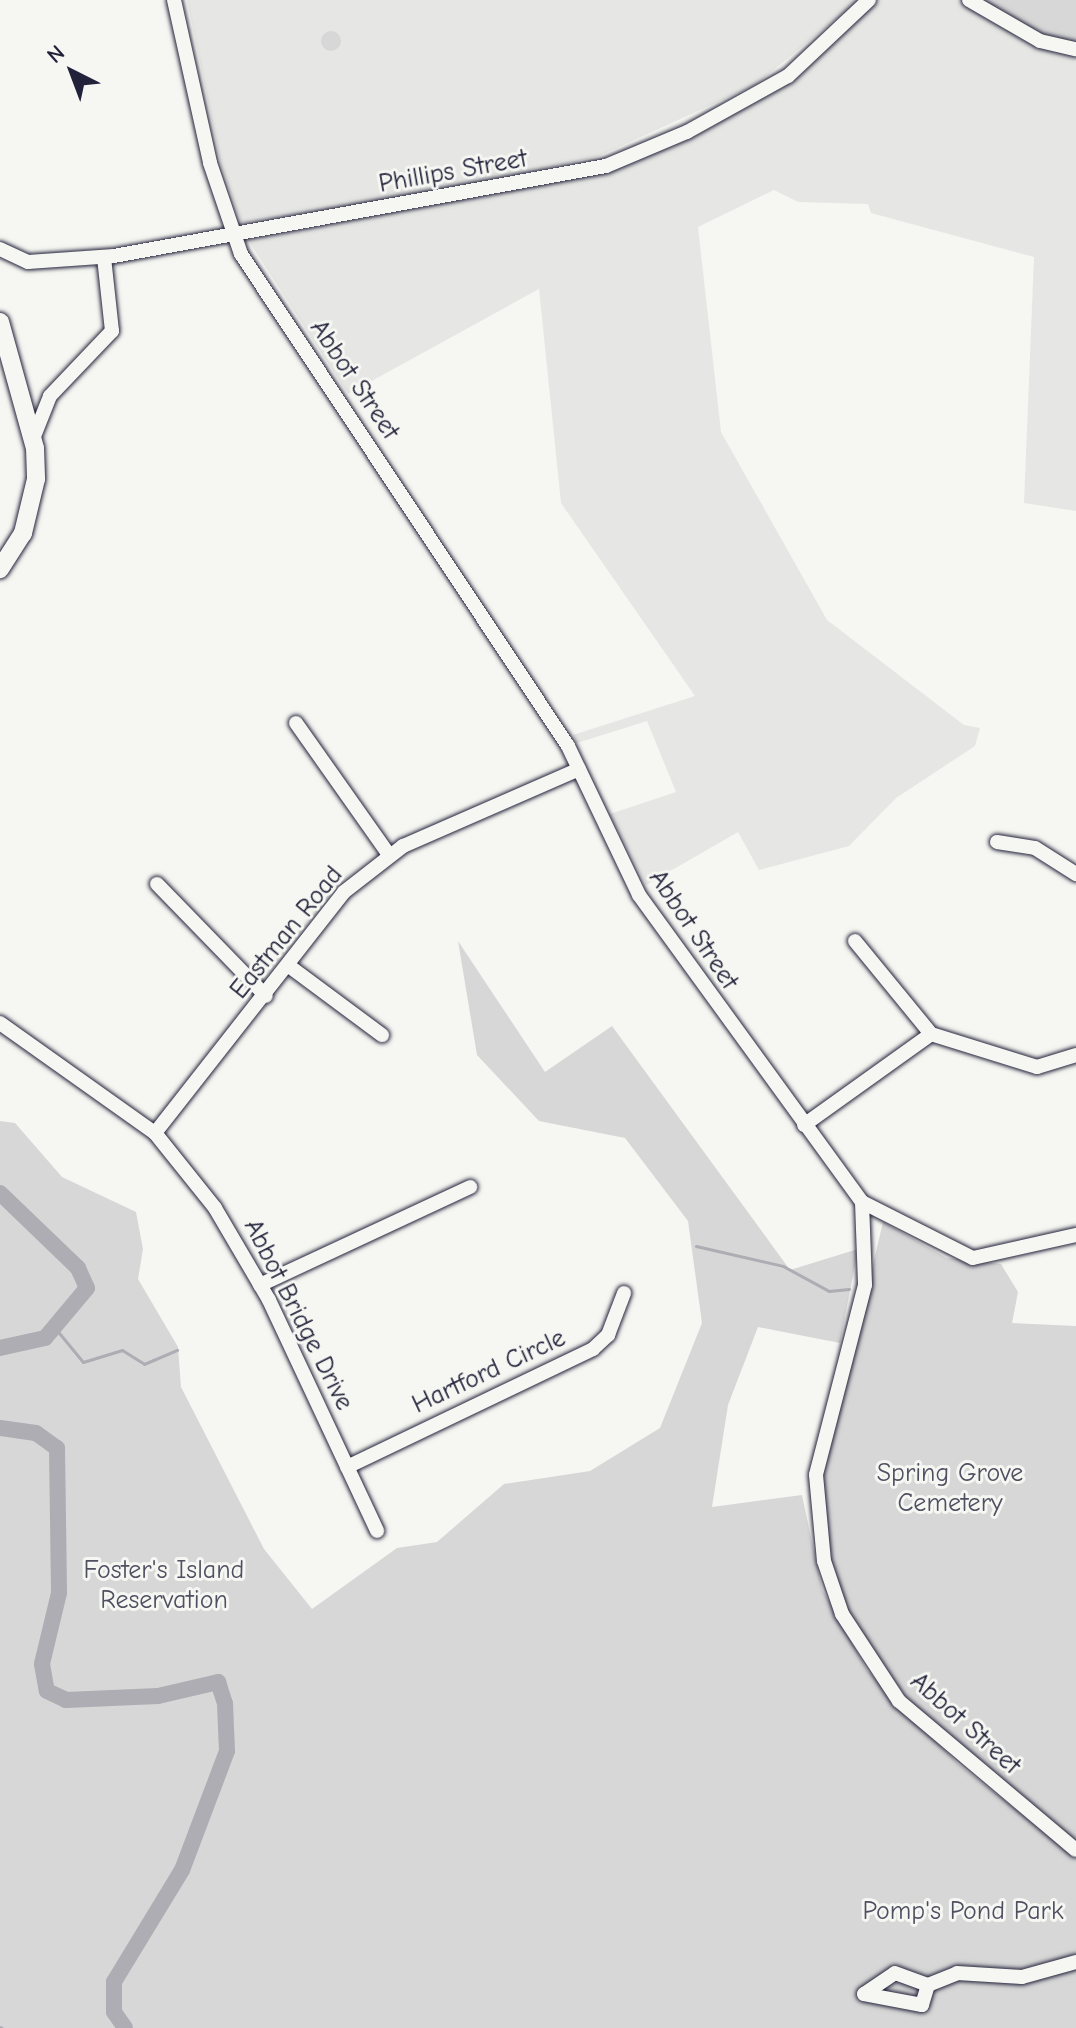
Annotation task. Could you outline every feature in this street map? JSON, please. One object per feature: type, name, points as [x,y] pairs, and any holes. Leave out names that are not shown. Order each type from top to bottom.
[{"type":"main road","points":[[0,322],[33,440],[34,500],[0,569]]},
{"type":"street","name":"Abbot Street","points":[[174,0],[232,233],[579,769],[639,895],[862,1202],[865,1285],[816,1475],[824,1561],[842,1614],[899,1701],[1076,1850]]},
{"type":"street","name":"Phillips Street","points":[[0,249],[28,262],[104,257],[606,166],[687,132],[788,76],[869,0]]},
{"type":"street","points":[[969,0],[1049,45],[1076,49]]},
{"type":"street","points":[[33,440],[50,396],[112,331],[104,257]]},
{"type":"street","points":[[296,723],[389,855]]},
{"type":"street","name":"Eastman Road","points":[[155,1133],[266,996],[344,892],[389,855],[579,769]]},
{"type":"street","points":[[997,842],[1035,848],[1076,874]]},
{"type":"street","points":[[157,884],[266,996]]},
{"type":"street","points":[[855,941],[931,1034],[1037,1067],[1076,1055]]},
{"type":"street","points":[[289,966],[382,1035]]},
{"type":"street","name":"Abbot Bridge Drive","points":[[0,1023],[155,1133],[215,1208],[260,1285],[377,1531]]},
{"type":"street","points":[[804,1125],[931,1034]]},
{"type":"street","points":[[260,1285],[470,1187]]},
{"type":"street","points":[[862,1202],[973,1258],[1076,1235]]},
{"type":"street","name":"Hartford Circle","points":[[347,1467],[593,1349],[608,1335],[624,1293]]},
{"type":"street","points":[[928,1985],[957,1973],[1022,1977],[1076,1962]]},
{"type":"shaded area","points":[[187,0],[859,0],[755,85],[599,156],[460,188],[241,222],[221,164]]},
{"type":"shaded area","points":[[874,0],[1076,0],[1076,511],[1024,503],[1034,257],[871,213],[868,204],[798,202],[774,190],[698,227],[721,432],[827,620],[964,725],[980,728],[975,746],[896,798],[849,846],[759,870],[738,832],[646,885],[610,814],[676,792],[647,721],[577,743],[573,735],[695,696],[561,503],[539,289],[348,394],[248,240],[590,176],[804,69]]},
{"type":"green space","points":[[970,0],[1076,0],[1076,49],[1049,45]]},
{"type":"green space","points":[[331,31],[338,34],[341,41],[338,48],[331,51],[324,48],[321,41],[324,34]]},
{"type":"green space","points":[[458,941],[545,1072],[612,1026],[790,1270],[858,1249],[840,1343],[758,1327],[728,1405],[712,1507],[802,1495],[822,1589],[867,1670],[958,1764],[1076,1857],[1076,2028],[0,2028],[0,1121],[15,1123],[62,1177],[136,1212],[143,1249],[138,1279],[178,1347],[181,1387],[264,1549],[312,1609],[397,1548],[437,1542],[504,1484],[590,1471],[660,1428],[702,1323],[688,1221],[625,1138],[539,1121],[477,1055]]},
{"type":"green space","name":"Spring Grove Cemetery","points":[[883,1222],[947,1258],[1001,1264],[1018,1292],[1012,1323],[1076,1326],[1076,1841],[908,1700],[847,1612],[829,1561],[823,1477]]},
{"type":"waterway","points":[[0,1193],[78,1268],[87,1288],[45,1338],[0,1348]]},
{"type":"waterway","points":[[696,1246],[783,1266],[829,1291],[849,1289]]},
{"type":"waterway","points":[[55,1328],[83,1362],[122,1350],[144,1364],[177,1350]]},
{"type":"waterway","points":[[0,1428],[36,1433],[57,1448],[59,1593],[42,1664],[47,1691],[66,1700],[158,1696],[218,1682],[225,1704],[227,1751],[182,1870],[114,1982],[114,2012],[125,2028]]},
{"type":"park label","name":"Foster's Island Reservation","points":[[164,1586]]},
{"type":"park label","name":"Pomp's Pond Park","points":[[963,1912]]}]
